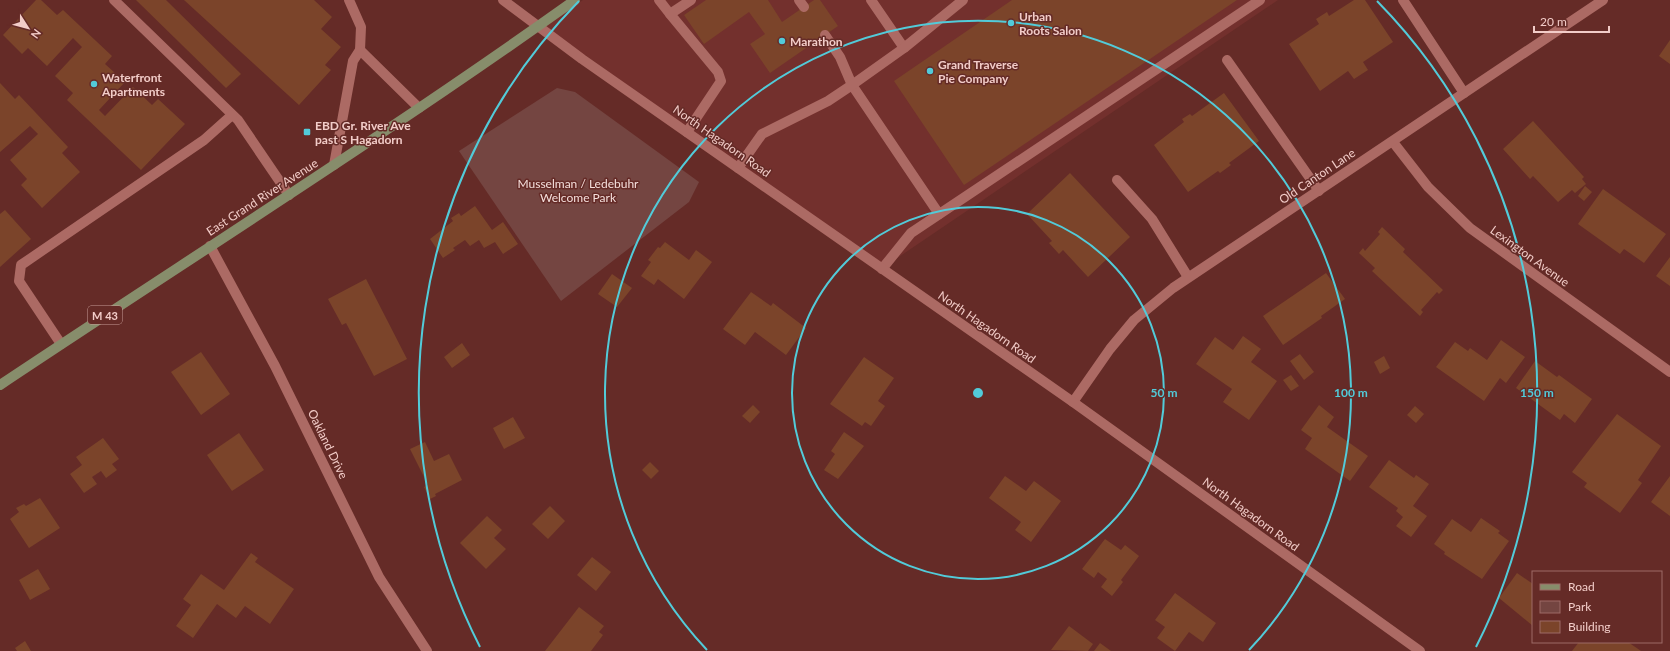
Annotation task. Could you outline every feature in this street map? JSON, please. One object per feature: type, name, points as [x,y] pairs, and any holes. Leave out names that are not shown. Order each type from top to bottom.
[{"type":"main road","name":"East Grand River Avenue","points":[[0,385],[334,165],[575,0]]},
{"type":"street","points":[[114,0],[238,120],[289,195]]},
{"type":"street","points":[[334,165],[353,61],[360,50],[361,27],[349,0]]},
{"type":"street","name":"North Hagadorn Road","points":[[503,0],[738,168],[1073,402],[1420,651]]},
{"type":"street","points":[[659,0],[718,72],[722,81],[687,132]]},
{"type":"street","points":[[670,14],[691,0]]},
{"type":"street","points":[[871,0],[904,48]]},
{"type":"street","points":[[738,168],[762,134],[828,101],[852,85],[904,48],[963,0]]},
{"type":"street","points":[[882,269],[912,233],[1260,0]]},
{"type":"street","points":[[1403,0],[1464,93]]},
{"type":"street","name":"Old Canton Lane","points":[[1073,402],[1110,348],[1134,320],[1173,288],[1603,0]]},
{"type":"street","points":[[825,35],[840,58],[852,85],[939,214]]},
{"type":"street","points":[[360,50],[419,108]]},
{"type":"street","points":[[1227,60],[1318,191]]},
{"type":"street","points":[[61,344],[19,281],[21,265],[204,140],[232,115]]},
{"type":"street","name":"Lexington Avenue","points":[[1393,142],[1428,187],[1470,228],[1670,372]]},
{"type":"street","points":[[1117,180],[1152,219],[1188,277]]},
{"type":"street","name":"Oakland Drive","points":[[210,246],[275,366],[379,577],[427,651]]},
{"type":"shaded area","points":[[583,0],[1278,0],[884,267],[544,26]]},
{"type":"green space","name":"Musselman / Ledebuhr Welcome Park","points":[[557,88],[575,92],[699,182],[689,202],[561,301],[459,151]]},
{"type":"building","name":"Waterfront Apartments","points":[[36,0],[41,0],[57,15],[63,10],[112,56],[105,64],[125,82],[99,110],[105,116],[133,87],[152,105],[158,99],[185,124],[141,170],[67,100],[73,93],[55,76],[82,47],[73,38],[47,66],[28,48],[22,54],[3,35]]},
{"type":"building","points":[[136,0],[166,0],[241,74],[226,88]]},
{"type":"building","points":[[184,0],[314,0],[332,17],[321,29],[341,47],[325,65],[331,70],[299,105]]},
{"type":"building","points":[[706,0],[768,0],[782,22],[814,0],[820,0],[838,26],[770,73],[750,44],[765,34],[749,12],[704,44],[684,15]]},
{"type":"building","points":[[1012,0],[1237,0],[964,185],[894,81]]},
{"type":"building","points":[[1354,0],[1365,0],[1393,42],[1363,62],[1368,70],[1354,79],[1348,71],[1320,91],[1289,44],[1319,24],[1316,19],[1327,12],[1329,16]]},
{"type":"building","points":[[1670,40],[1670,64],[1659,56]]},
{"type":"building","points":[[0,83],[15,99],[19,95],[68,147],[62,153],[80,172],[42,208],[21,185],[27,179],[10,160],[38,134],[30,126],[0,152]]},
{"type":"building","points":[[1224,93],[1259,141],[1229,163],[1231,165],[1220,173],[1218,171],[1188,192],[1154,145],[1184,122],[1182,119],[1190,114],[1192,116]]},
{"type":"building","points":[[1533,121],[1584,177],[1582,179],[1586,184],[1575,193],[1572,190],[1558,202],[1533,176],[1530,179],[1503,149]]},
{"type":"building","points":[[1070,173],[1130,237],[1088,277],[1063,250],[1059,254],[1049,243],[1052,241],[1027,214]]},
{"type":"building","points":[[1585,186],[1592,192],[1584,201],[1578,196]]},
{"type":"building","points":[[1603,189],[1666,234],[1644,263],[1624,249],[1620,254],[1578,224]]},
{"type":"building","points":[[475,206],[492,230],[503,222],[518,244],[503,254],[495,242],[484,248],[479,240],[470,246],[465,240],[453,248],[455,250],[443,258],[430,239],[453,221],[451,218],[459,213],[461,216]]},
{"type":"building","points":[[5,210],[31,239],[0,267],[0,214]]},
{"type":"building","points":[[1382,227],[1405,249],[1403,252],[1443,290],[1439,294],[1437,292],[1421,310],[1423,312],[1420,316],[1372,271],[1375,268],[1359,253],[1363,248],[1365,251],[1380,234],[1378,232]]},
{"type":"building","points":[[665,242],[689,260],[696,250],[712,262],[684,299],[658,279],[654,285],[641,276],[651,262],[648,260],[658,247],[660,248]]},
{"type":"building","points":[[1670,257],[1670,286],[1656,276]]},
{"type":"building","points":[[1326,273],[1345,299],[1321,316],[1322,318],[1283,345],[1263,316]]},
{"type":"building","points":[[612,274],[632,288],[617,307],[598,294]]},
{"type":"building","points":[[366,279],[407,359],[374,376],[346,323],[342,325],[328,299]]},
{"type":"building","points":[[751,292],[771,306],[773,303],[806,328],[786,355],[755,332],[745,345],[723,329]]},
{"type":"building","points":[[1243,336],[1261,349],[1251,362],[1277,381],[1249,420],[1223,402],[1232,389],[1196,364],[1215,337],[1233,350]]},
{"type":"building","points":[[1501,340],[1525,357],[1506,383],[1500,378],[1484,401],[1436,367],[1455,342],[1468,351],[1470,348],[1487,360]]},
{"type":"building","points":[[462,343],[470,355],[452,368],[444,357]]},
{"type":"building","points":[[201,352],[230,394],[201,415],[171,372]]},
{"type":"building","points":[[1300,354],[1314,372],[1304,380],[1290,361]]},
{"type":"building","points":[[1384,356],[1390,368],[1380,374],[1374,362]]},
{"type":"building","points":[[864,357],[894,378],[878,401],[885,406],[871,426],[865,422],[862,426],[830,404]]},
{"type":"building","points":[[1535,361],[1557,377],[1559,375],[1592,399],[1575,423],[1564,414],[1560,420],[1516,388]]},
{"type":"building","points":[[1291,375],[1299,386],[1291,391],[1283,380]]},
{"type":"building","points":[[753,405],[760,412],[750,423],[742,416]]},
{"type":"building","points":[[1319,405],[1334,417],[1327,427],[1368,456],[1350,481],[1305,449],[1312,438],[1301,430]]},
{"type":"building","points":[[1415,406],[1424,414],[1416,423],[1407,415]]},
{"type":"building","points":[[1617,414],[1661,446],[1638,480],[1642,483],[1620,513],[1584,487],[1587,483],[1572,472]]},
{"type":"building","points":[[513,417],[525,438],[504,449],[493,428]]},
{"type":"building","points":[[844,432],[864,446],[838,479],[824,470],[835,454],[831,451]]},
{"type":"building","points":[[239,433],[264,470],[232,491],[207,455]]},
{"type":"building","points":[[103,438],[119,459],[112,464],[117,470],[106,478],[101,471],[92,477],[97,484],[84,493],[70,474],[82,465],[76,457]]},
{"type":"building","points":[[425,442],[434,461],[449,454],[462,480],[435,494],[436,496],[430,499],[424,487],[428,485],[410,449]]},
{"type":"building","points":[[1389,460],[1414,478],[1416,475],[1429,484],[1413,506],[1427,516],[1411,537],[1396,526],[1403,517],[1396,511],[1398,508],[1369,487]]},
{"type":"building","points":[[650,462],[659,471],[651,479],[642,470]]},
{"type":"building","points":[[1005,476],[1026,491],[1034,481],[1061,501],[1031,542],[1015,530],[1021,522],[989,498]]},
{"type":"building","points":[[1670,476],[1670,516],[1651,502]]},
{"type":"building","points":[[40,498],[60,528],[29,548],[10,519],[19,512],[16,508],[24,504],[26,506]]},
{"type":"building","points":[[550,506],[565,521],[548,539],[532,524]]},
{"type":"building","points":[[487,516],[502,530],[494,538],[506,549],[486,569],[460,543]]},
{"type":"building","points":[[1481,518],[1500,531],[1498,533],[1509,541],[1482,579],[1444,554],[1445,552],[1434,544],[1452,519],[1471,532]]},
{"type":"building","points":[[1105,539],[1121,550],[1125,545],[1139,556],[1121,580],[1123,582],[1112,596],[1101,587],[1107,579],[1098,572],[1094,578],[1082,569]]},
{"type":"building","points":[[251,553],[258,558],[255,562],[294,589],[270,624],[245,606],[236,618],[217,604],[193,638],[176,626],[191,605],[183,599],[201,574],[224,590]]},
{"type":"building","points":[[592,557],[611,572],[596,591],[577,575]]},
{"type":"building","points":[[38,569],[50,589],[30,600],[19,580]]},
{"type":"building","points":[[1517,573],[1532,583],[1532,625],[1499,598]]},
{"type":"building","points":[[1175,593],[1216,623],[1203,642],[1189,632],[1175,651],[1157,638],[1165,627],[1155,620]]},
{"type":"building","points":[[579,607],[604,626],[599,632],[603,635],[591,651],[545,651]]},
{"type":"building","points":[[1069,626],[1093,644],[1088,651],[1051,650]]},
{"type":"building","points":[[25,641],[31,651],[17,651],[15,648]]},
{"type":"building","points":[[1100,643],[1111,651],[1094,651]]},
{"type":"building","points":[[1578,643],[1629,643],[1641,651],[1572,651]]},
{"type":"place","name":"Urban Roots Salon","points":[[1011,23]]},
{"type":"place","name":"Marathon","points":[[782,41]]},
{"type":"place","name":"Grand Traverse Pie Company","points":[[930,71]]},
{"type":"place","name":"Waterfront Apartments","points":[[94,84]]},
{"type":"place","name":"EBD Gr. River Ave past S Hagadorn","points":[[307,132]]}]
